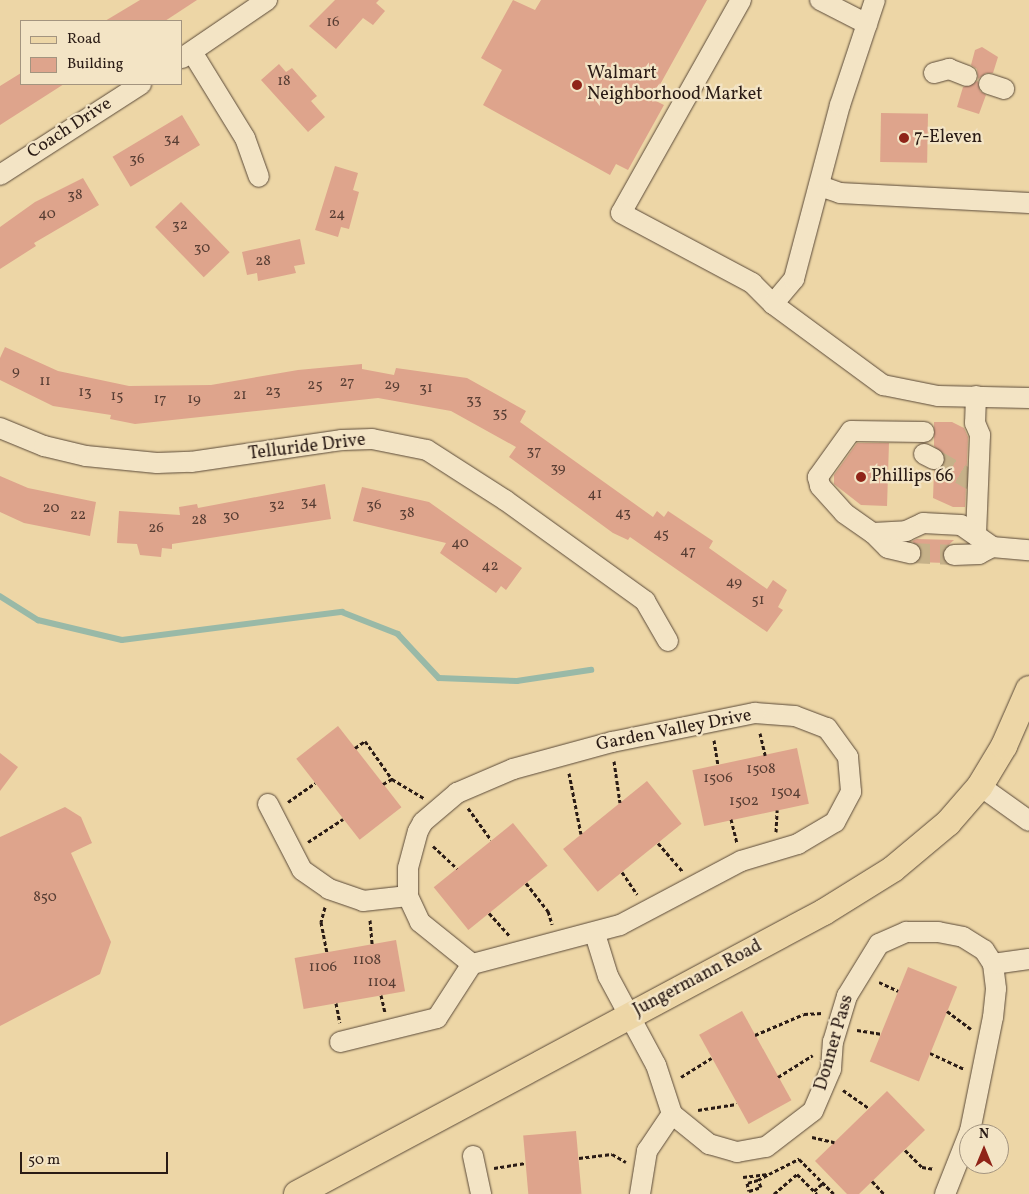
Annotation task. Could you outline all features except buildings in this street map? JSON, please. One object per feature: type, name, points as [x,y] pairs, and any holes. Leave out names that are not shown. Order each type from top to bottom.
[{"type":"main road","name":"Jungermann Road","points":[[297,1194],[824,912],[894,869],[948,823],[980,786],[1004,746],[1029,689]]},
{"type":"street","points":[[259,177],[245,138],[186,55],[267,0]]},
{"type":"street","points":[[741,0],[621,213],[752,283],[773,304],[883,384],[931,395],[1029,398]]},
{"type":"street","points":[[820,0],[867,24]]},
{"type":"street","points":[[773,304],[794,279],[840,105],[874,0]]},
{"type":"street","points":[[934,72],[949,69],[967,76]]},
{"type":"street","name":"Coach Drive","points":[[0,175],[139,85]]},
{"type":"street","points":[[820,186],[840,193],[1029,203]]},
{"type":"street","points":[[954,555],[979,554],[984,541],[976,483],[976,396]]},
{"type":"street","name":"Telluride Drive","points":[[0,428],[44,446],[86,456],[157,463],[191,462],[342,440],[372,439],[427,450],[505,500],[645,600],[668,641]]},
{"type":"street","points":[[910,553],[888,548],[873,533],[844,513],[820,486],[818,477],[851,431],[924,432]]},
{"type":"street","points":[[873,533],[906,531],[923,523],[961,525],[984,541],[1029,550]]},
{"type":"street","name":"Garden Valley Drive","points":[[755,713],[795,716],[827,728],[848,757],[851,792],[835,822],[798,844],[741,861],[694,884],[648,911],[596,934],[558,940],[472,964],[420,922],[408,896],[408,868],[418,831],[423,822],[457,794],[513,768],[566,755],[612,742],[755,713]]},
{"type":"street","points":[[980,786],[1029,821]]},
{"type":"street","points":[[270,808],[302,870],[329,889],[368,900],[408,896]]},
{"type":"street","name":"Donner Pass","points":[[628,1017],[656,1065],[661,1089],[672,1114],[709,1144],[737,1152],[766,1147],[814,1111],[831,1069],[833,1042],[842,1013],[858,973],[879,944],[906,932],[963,937],[984,950],[993,964]]},
{"type":"street","points":[[596,934],[608,976],[628,1017]]},
{"type":"street","points":[[945,1194],[970,1131],[982,1078],[996,989],[993,964],[1029,959]]},
{"type":"street","points":[[340,1042],[437,1018],[472,964]]},
{"type":"street","points":[[640,1194],[647,1151],[672,1114]]},
{"type":"street","points":[[474,1163],[481,1194]]},
{"type":"path","points":[[355,748],[365,741],[392,779],[416,792]]},
{"type":"path","points":[[612,742],[620,803]]},
{"type":"path","points":[[566,755],[581,834]]},
{"type":"path","points":[[383,784],[392,779]]},
{"type":"path","points":[[270,808],[315,783]]},
{"type":"path","points":[[457,794],[491,840]]},
{"type":"path","points":[[293,852],[342,820]]},
{"type":"path","points":[[418,831],[456,868]]},
{"type":"path","points":[[658,844],[694,884]]},
{"type":"path","points":[[622,872],[648,911]]},
{"type":"path","points":[[526,883],[548,911],[558,940]]},
{"type":"path","points":[[327,953],[321,922],[329,889]]},
{"type":"path","points":[[368,900],[372,944]]},
{"type":"path","points":[[490,912],[522,950]]},
{"type":"path","points":[[947,1012],[988,1040]]},
{"type":"path","points":[[755,1035],[804,1014],[842,1013]]},
{"type":"path","points":[[778,1077],[833,1042]]},
{"type":"path","points":[[930,1053],[982,1078]]},
{"type":"path","points":[[661,1089],[712,1058]]},
{"type":"path","points":[[826,1084],[847,1091],[869,1108]]},
{"type":"path","points":[[672,1114],[737,1104]]},
{"type":"path","points":[[905,1150],[922,1167],[954,1172]]},
{"type":"path","points":[[579,1158],[612,1154],[645,1172]]},
{"type":"path","points":[[758,1180],[761,1187],[749,1191],[746,1183],[758,1180],[798,1159],[834,1194]]},
{"type":"path","points":[[474,1163],[526,1163]]},
{"type":"path","points":[[744,1178],[770,1174]]},
{"type":"path","points":[[774,1194],[797,1174],[817,1194]]},
{"type":"path","points":[[872,1182],[884,1194]]},
{"type":"path","points":[[814,1191],[823,1183]]},
{"type":"waterway","points":[[0,596],[38,620],[122,640],[342,612],[398,634],[439,678],[517,681],[591,670]]},
{"type":"tunnel","points":[[934,459],[971,480]]},
{"type":"tunnel","points":[[910,553],[954,555]]},
{"type":"place","name":"Walmart Neighborhood Market","points":[[577,85]]},
{"type":"place","name":"7-Eleven","points":[[904,138]]},
{"type":"place","name":"Phillips 66","points":[[861,477]]}]
